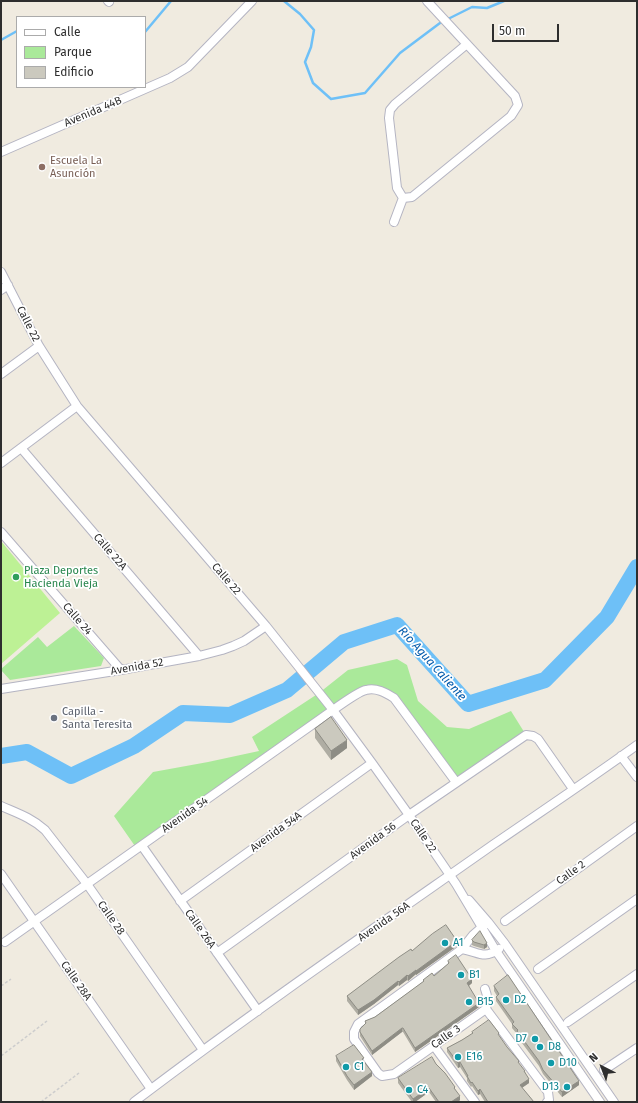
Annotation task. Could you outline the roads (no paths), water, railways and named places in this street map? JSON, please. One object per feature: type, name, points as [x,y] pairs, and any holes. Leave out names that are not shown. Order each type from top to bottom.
[{"type":"street","name":"Avenida 44B","points":[[1,152],[170,78],[188,67],[252,1]]},
{"type":"street","points":[[403,198],[412,197],[511,116],[518,105],[515,96],[427,1]]},
{"type":"street","points":[[403,198],[397,188],[389,118],[390,110],[395,104],[467,44]]},
{"type":"street","points":[[394,222],[403,198]]},
{"type":"street","name":"Calle 22","points":[[1,272],[39,346],[77,406],[266,626],[333,710],[409,815],[450,875],[496,951],[600,1102]]},
{"type":"street","points":[[1,290],[8,285]]},
{"type":"street","points":[[1,374],[39,346]]},
{"type":"street","points":[[1,463],[77,406]]},
{"type":"street","name":"Calle 22A","points":[[21,448],[199,656]]},
{"type":"street","name":"Calle 24","points":[[1,532],[121,670]]},
{"type":"street","name":"Avenida 52","points":[[4,689],[199,656],[233,646],[244,641],[266,626]]},
{"type":"street","points":[[1,680],[4,689]]},
{"type":"street","name":"Avenida 54","points":[[5,942],[333,710],[366,690],[379,690],[394,698],[456,782]]},
{"type":"street","name":"Avenida 56","points":[[217,953],[409,815],[526,735],[538,739],[573,789]]},
{"type":"street","name":"Avenida 56A","points":[[134,1102],[203,1050],[637,745]]},
{"type":"street","points":[[621,756],[637,777]]},
{"type":"street","name":"Avenida 54A","points":[[180,901],[372,763]]},
{"type":"street","name":"Calle 28","points":[[1,806],[30,819],[45,830],[87,884],[203,1050]]},
{"type":"street","name":"Calle 2","points":[[505,920],[637,826]]},
{"type":"street","name":"Calle 26A","points":[[142,846],[258,1011]]},
{"type":"street","name":"Calle 28A","points":[[1,874],[151,1089]]},
{"type":"street","name":"Calle 22","points":[[456,884],[505,944],[614,1102]]},
{"type":"street","points":[[538,969],[637,899]]},
{"type":"street","points":[[488,922],[473,935],[462,949],[481,955],[492,954],[505,944]]},
{"type":"street","name":"Calle 3","points":[[462,949],[358,1024],[354,1032],[354,1039],[378,1073],[382,1076],[394,1074],[486,1009]]},
{"type":"street","points":[[568,1022],[637,974]]},
{"type":"street","points":[[484,989],[488,1000],[486,1009],[548,1092],[548,1101]]},
{"type":"street","points":[[434,1046],[475,1102]]},
{"type":"street","points":[[604,1070],[637,1048]]},
{"type":"waterway","points":[[146,31],[171,1]]},
{"type":"waterway","points":[[284,1],[300,14],[314,30],[311,47],[305,62],[313,83],[331,99],[365,93],[400,53],[440,23],[472,7],[487,8],[504,1]]},
{"type":"waterway","points":[[1,40],[16,32]]},
{"type":"waterway","name":"Río Agua Caliente","points":[[1,756],[27,752],[71,776],[134,746],[183,713],[230,715],[287,690],[344,642],[397,625],[468,704],[545,680],[607,617],[637,567]]},
{"type":"place","name":"Escuela La Asunción","points":[[42,167]]},
{"type":"place","name":"Plaza Deportes Hacienda Vieja","points":[[16,577]]},
{"type":"place","name":"Capilla - Santa Teresita","points":[[54,718]]},
{"type":"place","name":"A1","points":[[445,943]]},
{"type":"place","name":"B1","points":[[461,975]]},
{"type":"place","name":"D2","points":[[506,1000]]},
{"type":"place","name":"B15","points":[[469,1002]]},
{"type":"place","name":"D7","points":[[535,1039]]},
{"type":"place","name":"D8","points":[[540,1047]]},
{"type":"place","name":"E16","points":[[458,1057]]},
{"type":"place","name":"D10","points":[[551,1063]]},
{"type":"place","name":"C1","points":[[346,1067]]},
{"type":"place","name":"D13","points":[[567,1087]]},
{"type":"place","name":"C4","points":[[409,1090]]}]
